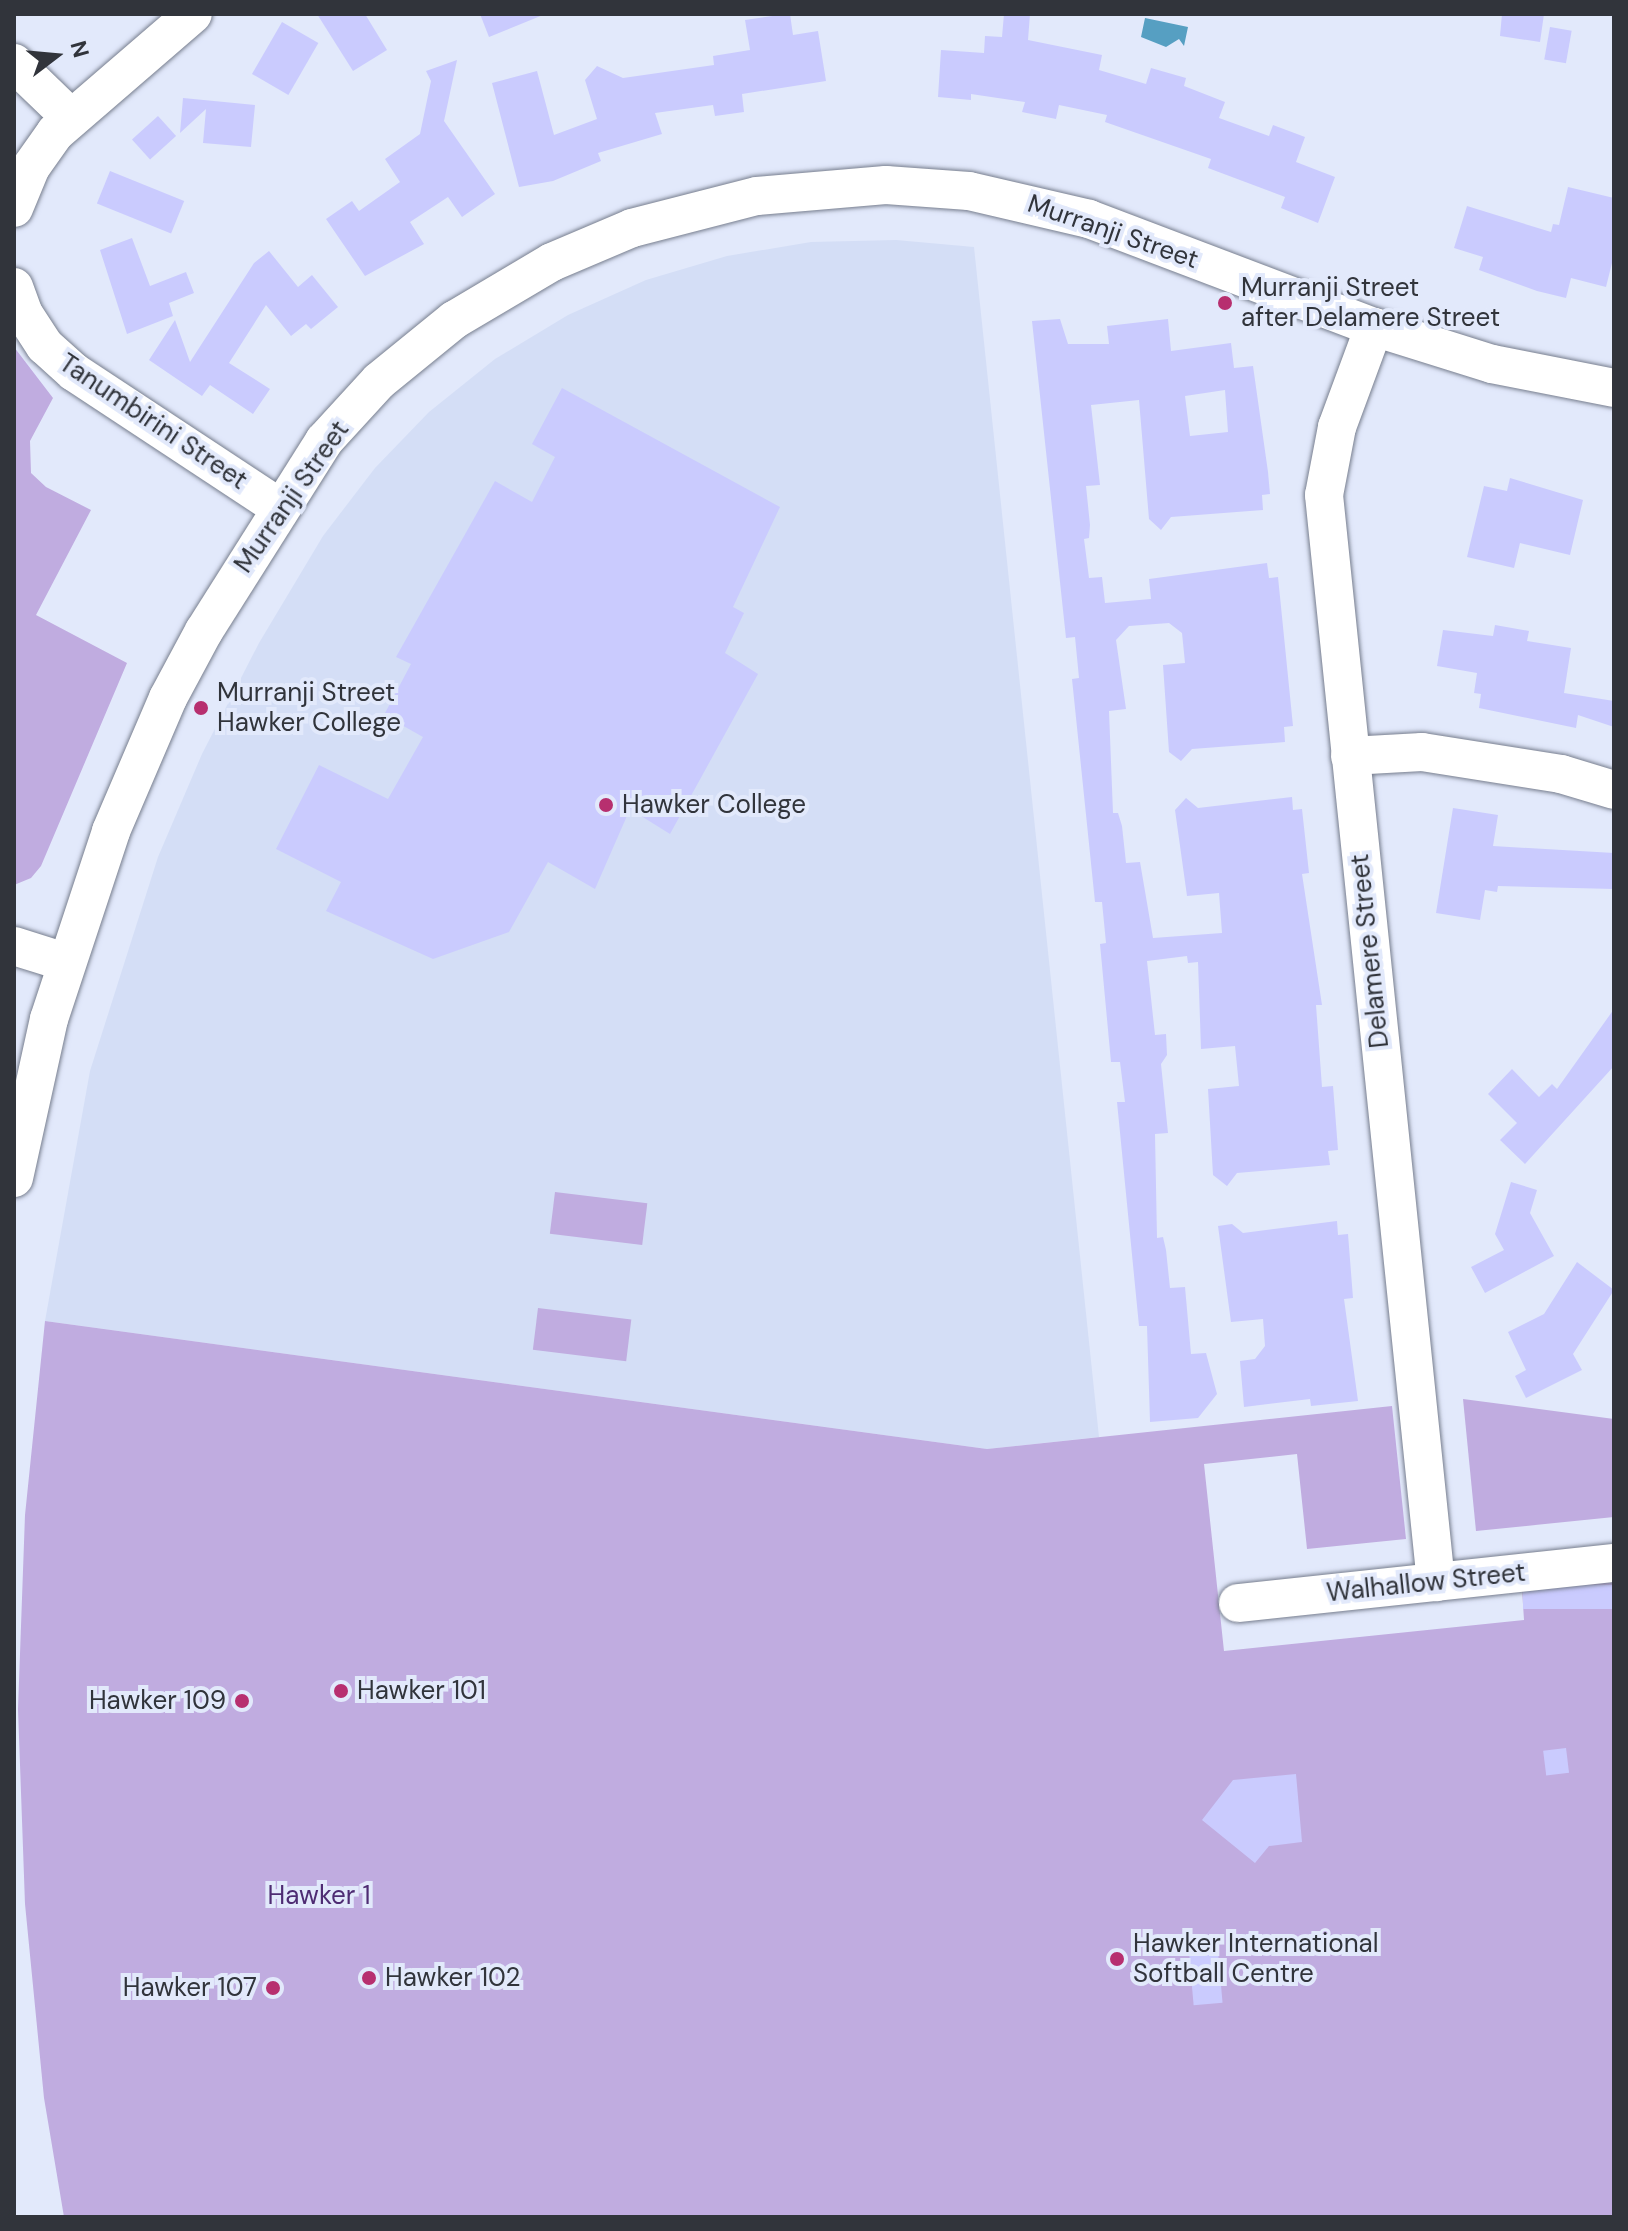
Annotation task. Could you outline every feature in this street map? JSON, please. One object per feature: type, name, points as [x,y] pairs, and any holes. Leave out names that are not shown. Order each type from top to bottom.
[{"type":"street","points":[[14,208],[31,167],[70,117],[193,14]]},
{"type":"street","points":[[14,63],[70,117]]},
{"type":"street","name":"Murranji Street","points":[[14,1178],[65,962],[111,831],[168,698],[279,507],[324,441],[379,381],[478,304],[552,262],[632,228],[757,196],[886,185],[1010,198],[1089,219],[1374,327],[1492,364],[1614,388]]},
{"type":"street","name":"Tanumbirini Street","points":[[14,287],[24,314],[45,346],[74,372],[279,507]]},
{"type":"street","name":"Delamere Street","points":[[1374,327],[1337,427],[1324,495],[1436,1582]]},
{"type":"street","points":[[1350,756],[1422,752],[1561,774],[1614,790]]},
{"type":"street","points":[[14,946],[65,962]]},
{"type":"street","name":"Walhallow Street","points":[[1238,1603],[1614,1563]]},
{"type":"shaded area","name":"Hawker College","points":[[896,240],[974,247],[1099,1437],[987,1449],[45,1321],[90,1071],[158,857],[202,754],[259,643],[323,536],[375,468],[429,412],[495,359],[568,315],[646,280],[727,256],[811,242]]},
{"type":"green space","points":[[14,347],[53,398],[30,441],[31,473],[46,487],[91,510],[36,615],[127,663],[41,866],[31,878],[14,885]]},
{"type":"green space","points":[[555,1192],[647,1203],[642,1245],[550,1234]]},
{"type":"green space","points":[[538,1308],[631,1319],[626,1361],[533,1350]]},
{"type":"green space","name":"Hawker 1","points":[[45,1321],[987,1449],[1392,1406],[1406,1539],[1307,1549],[1297,1454],[1204,1464],[1224,1651],[1524,1620],[1522,1589],[1614,1579],[1614,2217],[64,2217],[44,2098],[25,1904],[18,1709],[25,1515]]},
{"type":"green space","points":[[1463,1399],[1614,1419],[1614,1517],[1476,1531]]},
{"type":"water","points":[[1145,18],[1188,27],[1184,46],[1179,39],[1166,47],[1141,37]]},
{"type":"building","points":[[317,14],[365,14],[387,50],[353,71]]},
{"type":"building","points":[[480,14],[543,14],[543,15],[489,37]]},
{"type":"building","points":[[790,14],[793,35],[818,31],[826,81],[742,94],[744,112],[715,116],[713,105],[655,113],[662,134],[598,153],[601,161],[553,181],[519,187],[492,83],[537,71],[554,135],[597,119],[585,80],[597,66],[623,78],[714,65],[713,56],[750,50],[745,20]]},
{"type":"building","points":[[1004,14],[1030,14],[1028,40],[1102,55],[1099,70],[1146,84],[1151,68],[1186,78],[1184,86],[1225,102],[1219,118],[1269,136],[1273,125],[1305,137],[1296,162],[1335,177],[1318,223],[1281,208],[1285,197],[1208,168],[1211,159],[1105,122],[1107,115],[1059,105],[1056,119],[1022,112],[1025,102],[971,94],[971,100],[938,97],[941,50],[984,53],[985,36],[1002,37]]},
{"type":"building","points":[[1502,14],[1544,14],[1540,42],[1500,36]]},
{"type":"building","points":[[282,22],[318,43],[288,95],[252,74]]},
{"type":"building","points":[[1550,27],[1572,31],[1566,63],[1544,59]]},
{"type":"building","points":[[457,60],[444,121],[495,194],[462,217],[448,197],[410,222],[424,244],[365,276],[326,219],[352,201],[359,211],[400,182],[385,159],[420,134],[431,81],[426,71]]},
{"type":"building","points":[[183,98],[255,105],[251,147],[203,143],[206,109],[180,133]]},
{"type":"building","points":[[158,116],[176,136],[150,159],[132,139]]},
{"type":"building","points":[[110,171],[184,201],[171,233],[97,203]]},
{"type":"building","points":[[1568,187],[1614,198],[1614,255],[1606,287],[1571,278],[1566,298],[1537,291],[1479,270],[1483,257],[1454,248],[1467,206],[1551,232],[1553,224],[1559,225]]},
{"type":"building","points":[[132,238],[150,286],[186,272],[194,293],[169,303],[173,316],[127,334],[100,250]]},
{"type":"building","points":[[269,251],[298,287],[312,275],[338,307],[311,329],[306,324],[291,336],[266,305],[229,363],[270,389],[253,414],[210,385],[202,396],[149,360],[175,320],[190,362],[254,263]]},
{"type":"building","points":[[1060,319],[1068,344],[1109,344],[1107,326],[1168,319],[1171,351],[1231,343],[1234,368],[1253,366],[1270,494],[1262,495],[1263,510],[1171,517],[1161,530],[1149,519],[1139,400],[1091,405],[1100,485],[1086,486],[1090,525],[1089,538],[1084,539],[1089,578],[1102,577],[1105,603],[1151,599],[1149,579],[1267,563],[1269,578],[1278,577],[1293,726],[1284,727],[1285,742],[1192,749],[1181,761],[1169,752],[1163,665],[1185,663],[1182,633],[1169,623],[1129,626],[1116,640],[1126,709],[1109,711],[1113,813],[1118,813],[1122,826],[1126,863],[1140,862],[1153,938],[1222,933],[1219,893],[1187,896],[1175,810],[1186,798],[1198,808],[1292,797],[1293,810],[1302,809],[1309,873],[1302,874],[1322,1005],[1316,1005],[1322,1087],[1333,1086],[1335,1111],[1338,1150],[1328,1151],[1330,1165],[1237,1173],[1227,1186],[1213,1175],[1208,1089],[1239,1086],[1235,1046],[1201,1049],[1198,962],[1188,963],[1187,956],[1147,961],[1155,1035],[1166,1034],[1167,1055],[1161,1064],[1168,1133],[1155,1134],[1157,1238],[1163,1237],[1170,1288],[1185,1287],[1191,1354],[1206,1353],[1217,1394],[1198,1418],[1150,1422],[1147,1326],[1139,1326],[1117,1102],[1125,1102],[1120,1062],[1111,1062],[1100,944],[1106,943],[1102,902],[1095,902],[1072,679],[1079,678],[1075,637],[1066,638],[1032,321]],"holes":[[[1225,390],[1228,432],[1190,436],[1185,396]]]},
{"type":"building","points":[[562,388],[780,507],[733,607],[744,613],[725,653],[758,674],[670,834],[630,809],[595,889],[548,862],[509,932],[433,959],[326,911],[341,882],[276,849],[319,765],[388,799],[423,737],[384,715],[411,664],[396,657],[495,481],[532,502],[555,457],[532,444]]},
{"type":"building","points":[[1510,478],[1583,500],[1570,555],[1520,543],[1514,568],[1467,557],[1484,486],[1507,491]]},
{"type":"building","points":[[1495,625],[1529,631],[1527,641],[1571,648],[1564,693],[1614,701],[1614,727],[1578,715],[1576,728],[1479,708],[1481,694],[1474,693],[1477,673],[1437,666],[1443,630],[1493,636]]},
{"type":"building","points":[[1453,808],[1498,815],[1493,846],[1614,853],[1614,889],[1498,886],[1497,892],[1485,890],[1480,920],[1436,913]]},
{"type":"building","points":[[1614,1009],[1614,1066],[1525,1164],[1500,1140],[1517,1123],[1488,1094],[1512,1069],[1539,1097],[1552,1084],[1557,1089]]},
{"type":"building","points":[[1511,1182],[1537,1190],[1530,1213],[1554,1256],[1485,1293],[1471,1267],[1504,1250],[1495,1234]]},
{"type":"building","points":[[1337,1221],[1338,1235],[1348,1234],[1353,1298],[1344,1299],[1358,1401],[1311,1406],[1310,1399],[1244,1407],[1240,1361],[1255,1359],[1265,1346],[1263,1319],[1231,1322],[1218,1226],[1232,1224],[1243,1233]]},
{"type":"building","points":[[1577,1262],[1614,1290],[1573,1354],[1582,1370],[1526,1398],[1515,1376],[1526,1370],[1508,1332],[1544,1314]]},
{"type":"building","points":[[1523,1585],[1614,1585],[1614,1609],[1523,1609]]},
{"type":"building","points":[[1566,1748],[1569,1773],[1546,1776],[1543,1751]]},
{"type":"building","points":[[1296,1774],[1302,1842],[1269,1846],[1255,1863],[1202,1820],[1233,1780]]},
{"type":"building","points":[[1218,1951],[1223,2003],[1194,2005],[1189,1954]]},
{"type":"place","name":"Murranji Street after Delamere Street","points":[[1225,303]]},
{"type":"place","name":"Murranji Street Hawker College","points":[[201,708]]},
{"type":"place","name":"Hawker College","points":[[606,805]]},
{"type":"place","name":"Hawker 101","points":[[341,1691]]},
{"type":"place","name":"Hawker 109","points":[[242,1701]]},
{"type":"place","name":"Hawker International Softball Centre","points":[[1117,1959]]},
{"type":"place","name":"Hawker 102","points":[[369,1978]]},
{"type":"place","name":"Hawker 107","points":[[273,1988]]}]
